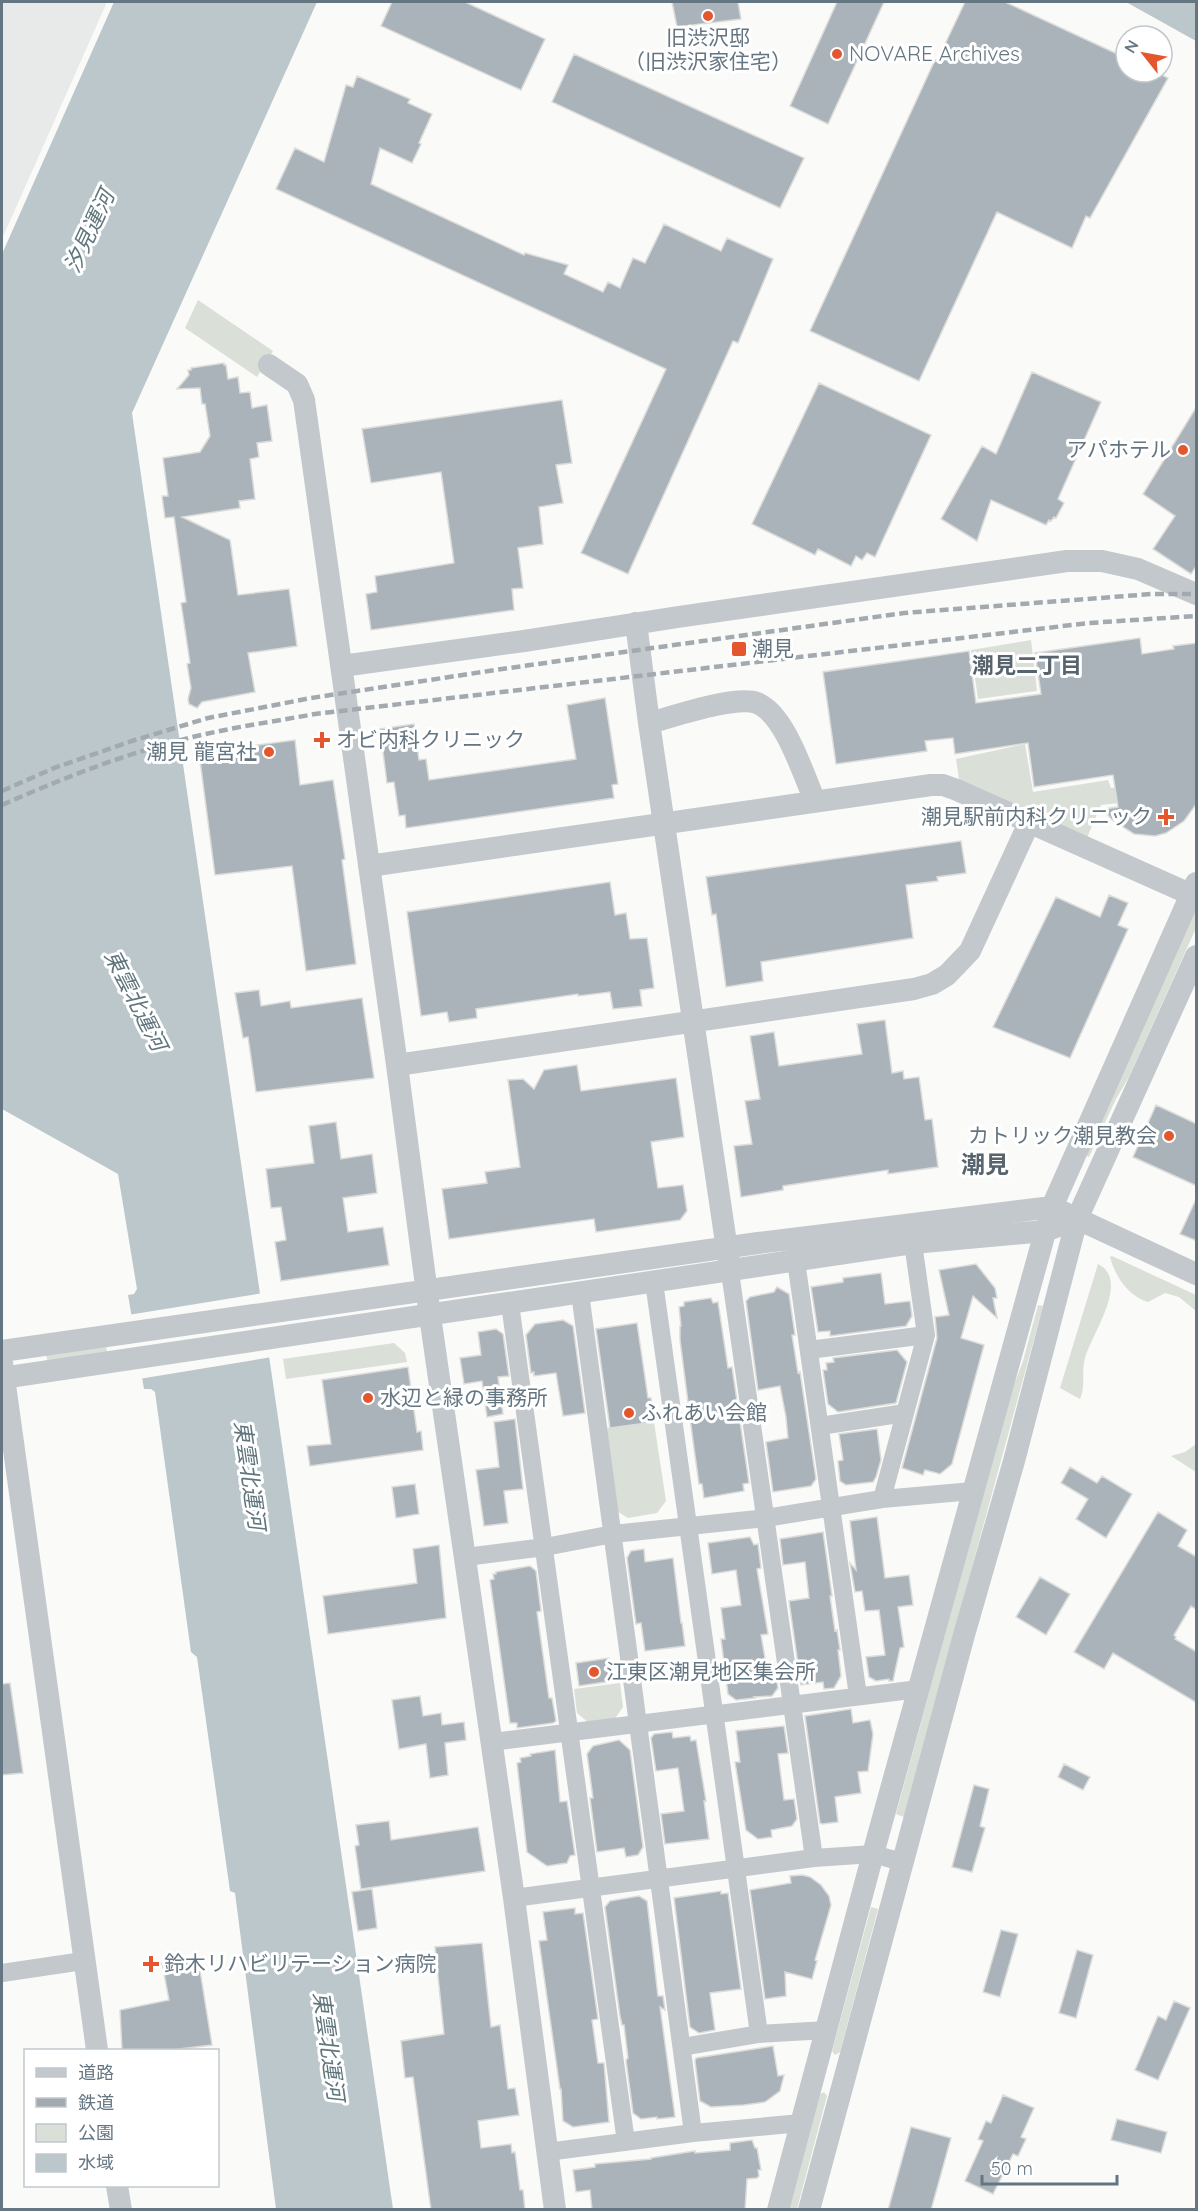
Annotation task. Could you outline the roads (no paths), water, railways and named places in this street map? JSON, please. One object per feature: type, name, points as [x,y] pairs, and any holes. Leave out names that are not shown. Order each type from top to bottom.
[{"type":"street","points":[[269,365],[297,384],[304,400],[397,1065],[426,1290],[514,1898],[555,2210]]},
{"type":"street","points":[[342,666],[1067,561],[1102,561],[1138,569],[1197,594]]},
{"type":"street","points":[[636,623],[814,1858]]},
{"type":"street","points":[[649,723],[711,706],[756,702],[764,706],[780,725],[815,801]]},
{"type":"street","points":[[369,866],[664,822],[943,785],[1194,889],[1053,1207],[1045,1231],[873,1854],[778,2210]]},
{"type":"street","points":[[397,1065],[914,989],[932,984],[947,975],[970,951],[1029,822]]},
{"type":"street","points":[[808,2210],[1014,1461],[1077,1219],[1197,956]]},
{"type":"street","points":[[2,1351],[726,1247],[1053,1207],[1197,1274]]},
{"type":"street","points":[[97,2049],[2,1371],[111,1363],[913,1243],[1045,1231],[1077,1219]]},
{"type":"street","points":[[882,1499],[926,1335],[913,1243]]},
{"type":"street","points":[[796,1262],[858,1696]]},
{"type":"street","points":[[654,1282],[759,2034]]},
{"type":"street","points":[[580,1293],[693,2133]]},
{"type":"street","points":[[510,1304],[626,2142]]},
{"type":"street","points":[[809,1350],[926,1335]]},
{"type":"street","points":[[820,1426],[905,1413]]},
{"type":"street","points":[[466,1557],[545,1547],[613,1534],[766,1518],[882,1499],[974,1491]]},
{"type":"street","points":[[492,1742],[919,1689]]},
{"type":"street","points":[[514,1898],[814,1858],[873,1854],[902,1862]]},
{"type":"street","points":[[2,1973],[83,1961]]},
{"type":"street","points":[[682,2047],[759,2034],[826,2030]]},
{"type":"street","points":[[547,2152],[693,2133],[801,2123]]},
{"type":"street","points":[[117,2187],[121,2210]]},
{"type":"water","points":[[114,2],[317,2],[132,413],[393,2209],[276,2209],[235,1893],[230,1891],[197,1657],[191,1652],[155,1392],[151,1389],[144,1389],[128,1295],[134,1294],[137,1289],[118,1174],[2,1109],[2,254]]},
{"type":"water","points":[[1126,2],[1196,2],[1196,41],[1174,29],[1174,24],[1165,24]]},
{"type":"railway","points":[[2,791],[54,768],[208,718],[311,698],[904,613],[1152,594],[1196,594]]},
{"type":"railway","points":[[2,805],[80,773],[160,746],[227,729],[315,714],[1089,623],[1196,616]]},
{"type":"place","name":"旧渋沢邸 （旧渋沢家住宅）","points":[[708,16]]},
{"type":"place","name":"NOVARE Archives","points":[[837,54]]},
{"type":"place","name":"アパホテル","points":[[1183,450]]},
{"type":"place","name":"潮見","points":[[739,649]]},
{"type":"place","name":"オビ内科クリニック","points":[[322,740]]},
{"type":"place","name":"潮見 龍宮社","points":[[269,752]]},
{"type":"place","name":"潮見駅前内科クリニック","points":[[1166,817]]},
{"type":"place","name":"カトリック潮見教会","points":[[1169,1136]]},
{"type":"place","name":"水辺と緑の事務所","points":[[368,1398]]},
{"type":"place","name":"ふれあい会館","points":[[629,1413]]},
{"type":"place","name":"江東区潮見地区集会所","points":[[594,1672]]},
{"type":"place","name":"鈴木リハビリテーション病院","points":[[151,1964]]},
{"type":"district","name":"潮見二丁目","points":[[1027,665]]},
{"type":"district","name":"潮見","points":[[985,1165]]},
{"type":"water label","name":"汐見運河","points":[[89,231]]},
{"type":"water label","name":"東雲北運河","points":[[136,1000]]},
{"type":"water label","name":"東雲北運河","points":[[250,1475]]},
{"type":"water label","name":"東雲北運河","points":[[329,2046]]}]
